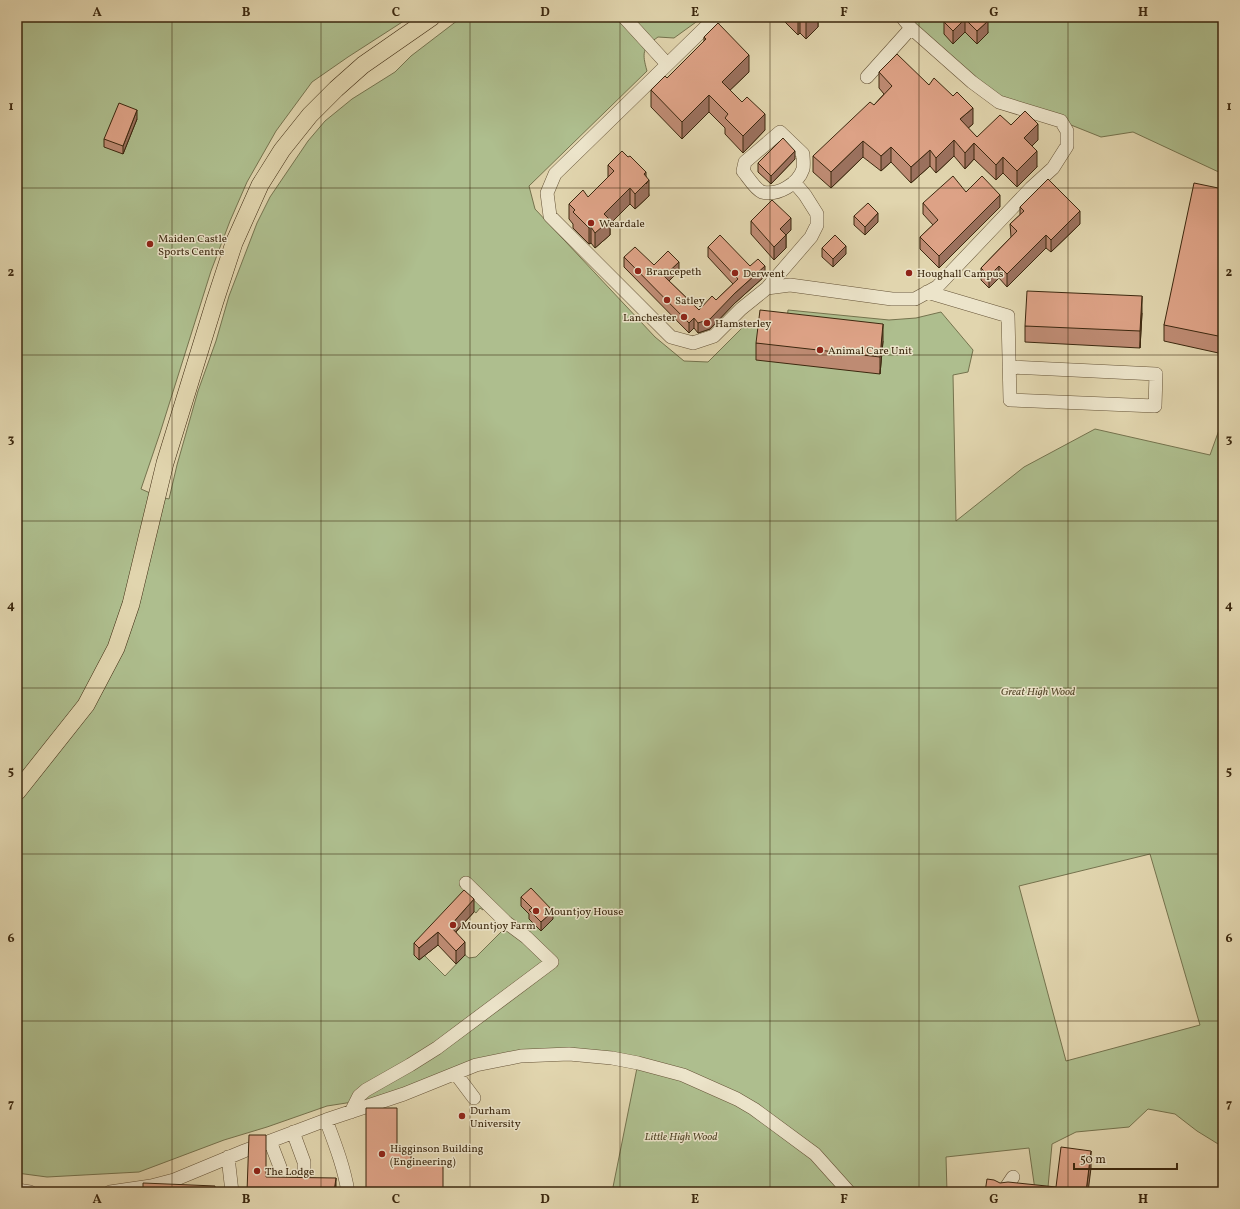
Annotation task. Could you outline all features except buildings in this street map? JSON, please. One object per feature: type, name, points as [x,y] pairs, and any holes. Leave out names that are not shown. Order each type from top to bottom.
[{"type":"main road","points":[[17,792],[86,705],[116,648],[131,604],[165,463],[214,301],[234,243],[260,185],[282,150],[310,115],[336,89],[363,65],[432,17]]},
{"type":"street","points":[[624,17],[667,64]]},
{"type":"street","points":[[716,17],[555,174],[547,193],[550,216],[671,337],[693,343],[714,336],[741,309],[767,288],[811,237],[817,224],[817,214],[805,195],[794,182]]},
{"type":"street","points":[[767,288],[790,285],[892,299],[915,299],[937,287],[1031,188],[1053,168],[1067,146],[1067,131],[1061,121],[999,102],[972,82],[911,28],[902,17]]},
{"type":"street","points":[[867,77],[911,28]]},
{"type":"street","points":[[780,132],[804,154],[803,169],[794,182],[786,188],[770,192],[761,192],[743,171],[745,162],[780,132]]},
{"type":"street","points":[[927,292],[1008,316],[1009,367],[1010,400],[1155,406],[1156,374],[1009,367]]},
{"type":"street","points":[[352,1112],[359,1096],[366,1090],[437,1048],[552,962],[526,937],[507,923],[466,883]]},
{"type":"street","points":[[110,1192],[151,1186],[174,1180],[293,1132],[404,1094],[476,1065],[521,1056],[569,1054],[638,1062],[683,1075],[737,1099],[754,1109],[815,1154],[849,1192]]},
{"type":"street","points":[[456,1074],[474,1098]]},
{"type":"street","points":[[326,1120],[340,1156],[348,1192]]},
{"type":"street","points":[[293,1132],[304,1162],[304,1184]]},
{"type":"street","points":[[270,1141],[280,1167],[280,1192]]},
{"type":"street","points":[[228,1157],[232,1192]]},
{"type":"street","points":[[1000,1192],[1003,1192],[1012,1177]]},
{"type":"street","points":[[17,1190],[30,1192]]},
{"type":"green space","points":[[17,17],[410,17],[312,82],[276,131],[247,182],[211,271],[141,489],[157,496],[169,499],[198,391],[216,341],[229,296],[257,223],[270,197],[308,141],[325,121],[352,99],[395,72],[411,56],[462,17],[703,17],[674,38],[658,37],[649,44],[644,55],[647,71],[529,186],[535,209],[655,337],[684,361],[708,362],[745,325],[786,330],[788,310],[889,320],[916,318],[941,312],[973,350],[968,372],[953,375],[956,521],[1024,467],[1095,429],[1210,455],[1223,419],[1223,1147],[1197,1131],[1175,1114],[1148,1109],[1129,1127],[1076,1132],[1052,1144],[1048,1187],[1035,1190],[1029,1148],[946,1157],[947,1192],[612,1192],[638,1063],[521,1056],[404,1094],[327,1106],[224,1140],[139,1172],[47,1177],[17,1173]],"holes":[[[1150,854],[1200,1025],[1066,1061],[1019,886]],[[464,903],[476,913],[480,908],[483,910],[486,907],[506,927],[476,957],[469,958],[465,955],[445,976],[419,950]]]},
{"type":"green space","points":[[902,17],[1223,17],[1223,174],[1133,132],[1101,137],[1061,121],[999,102]]},
{"type":"green space","points":[[501,1189],[563,1192],[499,1192]]},
{"type":"place","name":"Weardale","points":[[591,223]]},
{"type":"place","name":"Maiden Castle Sports Centre","points":[[150,244]]},
{"type":"place","name":"Brancepeth","points":[[638,271]]},
{"type":"place","name":"Derwent","points":[[735,273]]},
{"type":"place","name":"Houghall Campus","points":[[909,273]]},
{"type":"place","name":"Satley","points":[[667,300]]},
{"type":"place","name":"Lanchester","points":[[684,317]]},
{"type":"place","name":"Hamsterley","points":[[707,323]]},
{"type":"place","name":"Animal Care Unit","points":[[820,350]]},
{"type":"place","name":"Mountjoy House","points":[[536,911]]},
{"type":"place","name":"Mountjoy Farm","points":[[453,925]]},
{"type":"place","name":"Durham University","points":[[462,1116]]},
{"type":"place","name":"Higginson Building (Engineering)","points":[[382,1154]]},
{"type":"place","name":"The Lodge","points":[[257,1171]]},
{"type":"park label","name":"Great High Wood","points":[[1038,691]]},
{"type":"park label","name":"Little High Wood","points":[[681,1136]]}]
